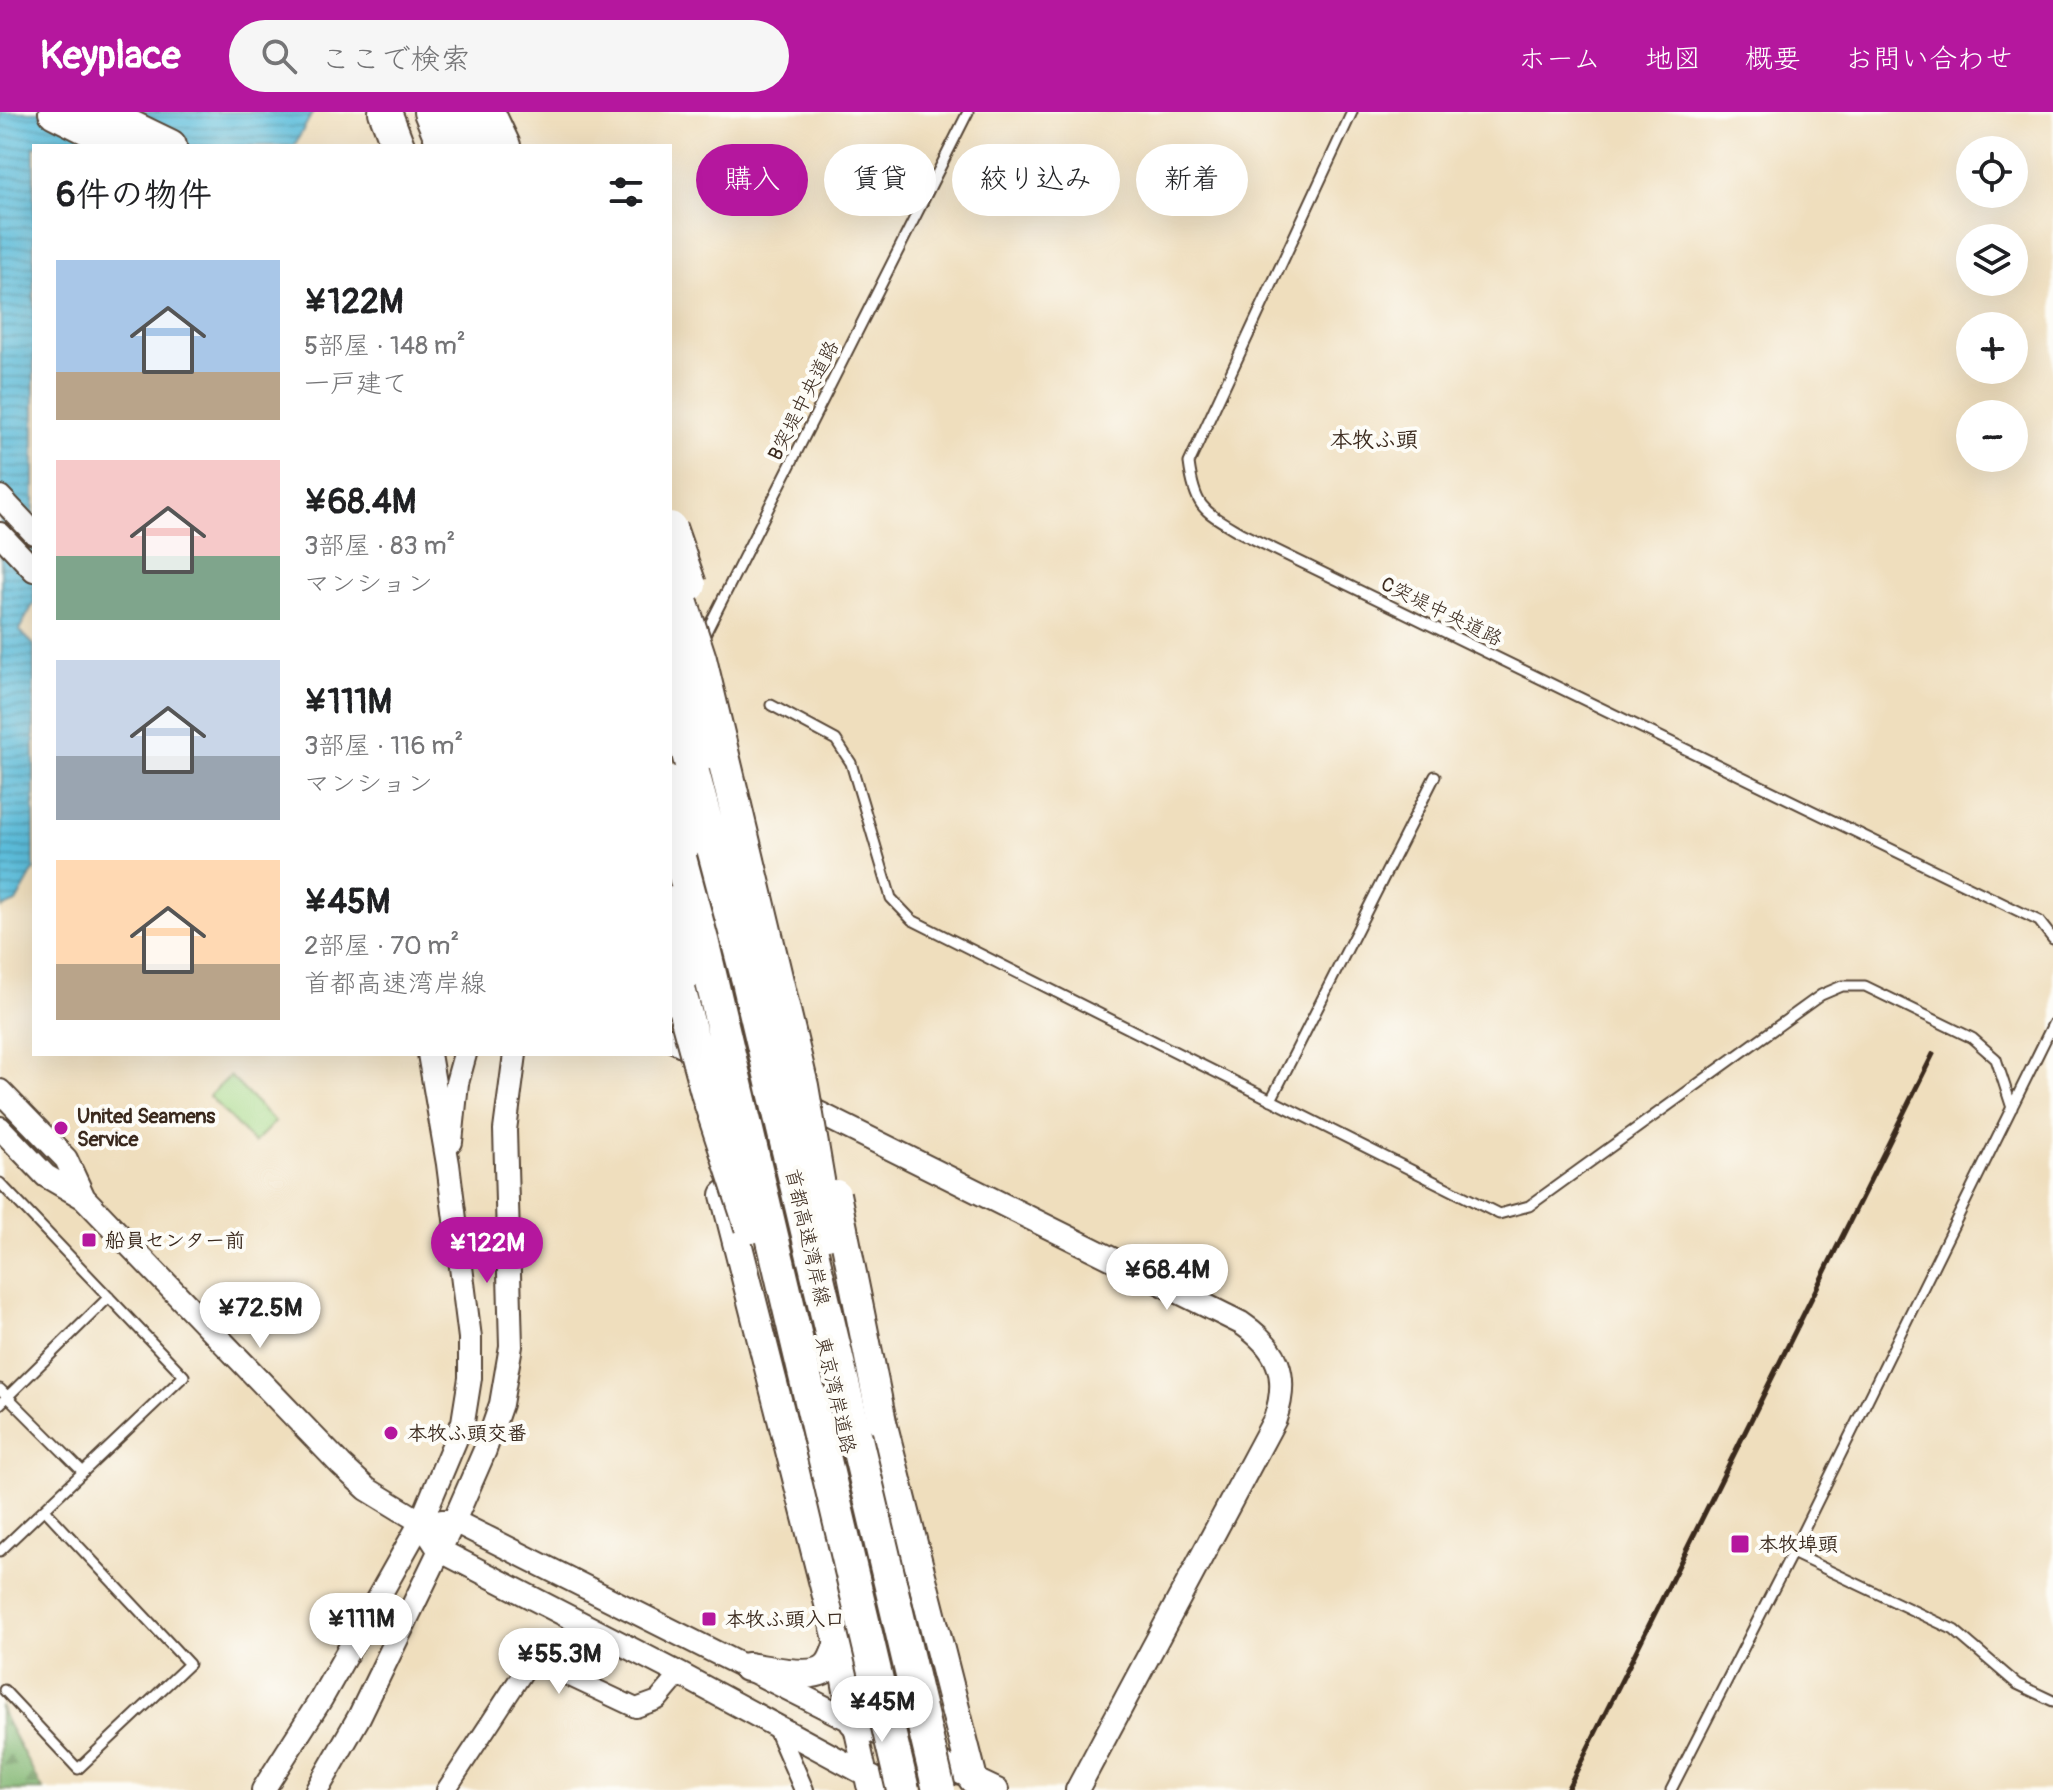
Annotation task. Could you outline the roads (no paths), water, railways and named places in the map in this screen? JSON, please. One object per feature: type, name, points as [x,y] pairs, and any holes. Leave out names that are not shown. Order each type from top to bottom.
[{"type":"highway","points":[[55,112],[120,144]]},
{"type":"highway","points":[[100,112],[166,144]]},
{"type":"highway","points":[[385,112],[397,144]]},
{"type":"highway","points":[[430,112],[443,144]]},
{"type":"highway","points":[[474,128],[501,144]]},
{"type":"highway","points":[[672,534],[737,735],[815,1077],[841,1225],[882,1422],[982,1786]]},
{"type":"highway","points":[[672,573],[703,670],[802,1086],[865,1475]]},
{"type":"highway","points":[[672,641],[815,1077]]},
{"type":"highway","name":"首都高速湾岸線","points":[[672,692],[723,879],[939,1790]]},
{"type":"highway","name":"東京湾岸道路","points":[[672,729],[769,1113],[929,1790]]},
{"type":"highway","name":"東京湾岸道路","points":[[672,788],[711,937],[913,1790]]},
{"type":"highway","name":"首都高速湾岸線","points":[[672,828],[702,940],[903,1790]]},
{"type":"highway","points":[[672,912],[722,1184]]},
{"type":"highway","points":[[672,963],[708,1096],[820,1435]]},
{"type":"highway","points":[[672,1018],[747,1273],[839,1643],[854,1722]]},
{"type":"highway","points":[[747,1667],[806,1674],[820,1672],[830,1665],[839,1643]]},
{"type":"street","points":[[0,497],[32,531]]},
{"type":"street","points":[[0,534],[32,568]]},
{"type":"street","points":[[672,1040],[1241,1323],[1260,1337],[1275,1356],[1282,1391],[1275,1419],[1077,1790]]},
{"type":"street","points":[[263,1790],[321,1699],[421,1522],[458,1438],[470,1378],[470,1338],[448,1164],[429,1056]]},
{"type":"street","points":[[448,1164],[457,1083],[464,1056]]},
{"type":"street","points":[[317,1790],[359,1717],[454,1521],[495,1424],[509,1365],[511,1317],[505,1130],[507,1095],[515,1056]]},
{"type":"street","points":[[0,1091],[66,1159],[84,1198]]},
{"type":"street","points":[[0,1128],[46,1176],[84,1198],[330,1455],[367,1489],[421,1522],[439,1550],[680,1674],[867,1782],[895,1790]]},
{"type":"street","points":[[421,1522],[454,1521],[982,1786]]},
{"type":"street","points":[[446,1790],[532,1659],[636,1708],[658,1700],[680,1674]]},
{"type":"street","points":[[854,1722],[867,1782]]},
{"type":"street","points":[[777,1728],[804,1790]]},
{"type":"lane","name":"B突堤中央道路","points":[[672,700],[968,112]]},
{"type":"lane","name":"C突堤中央道路","points":[[1352,112],[1189,463],[1193,492],[1209,514],[1241,533],[2039,921],[2053,939]]},
{"type":"lane","points":[[771,705],[836,740],[851,763],[891,898],[912,920],[1499,1214],[1529,1206],[1821,995],[1842,986],[1865,986],[1972,1038],[1996,1059],[2012,1108]]},
{"type":"lane","points":[[1271,1100],[1435,776]]},
{"type":"lane","points":[[1671,1790],[1792,1553],[2053,1024]]},
{"type":"lane","points":[[0,1183],[184,1376],[0,1551]]},
{"type":"lane","points":[[83,1472],[3,1396],[109,1297]]},
{"type":"lane","points":[[4,1690],[78,1769],[189,1664],[44,1509]]},
{"type":"lane","points":[[1792,1553],[1954,1630],[2017,1684],[2053,1701]]},
{"type":"water","points":[[0,112],[313,112],[295,144],[32,144],[32,607],[19,630],[32,643],[32,874],[16,902],[2,908]]},
{"type":"railway","points":[[1567,1790],[1933,1054]]},
{"type":"place","name":"United Seamens Service","points":[[61,1128]]},
{"type":"place","name":"船員センター前","points":[[89,1240]]},
{"type":"place","name":"本牧ふ頭交番","points":[[391,1433]]},
{"type":"place","name":"本牧埠頭","points":[[1740,1544]]},
{"type":"place","name":"本牧ふ頭入口","points":[[709,1619]]},
{"type":"district","name":"本牧ふ頭","points":[[1374,439]]}]
